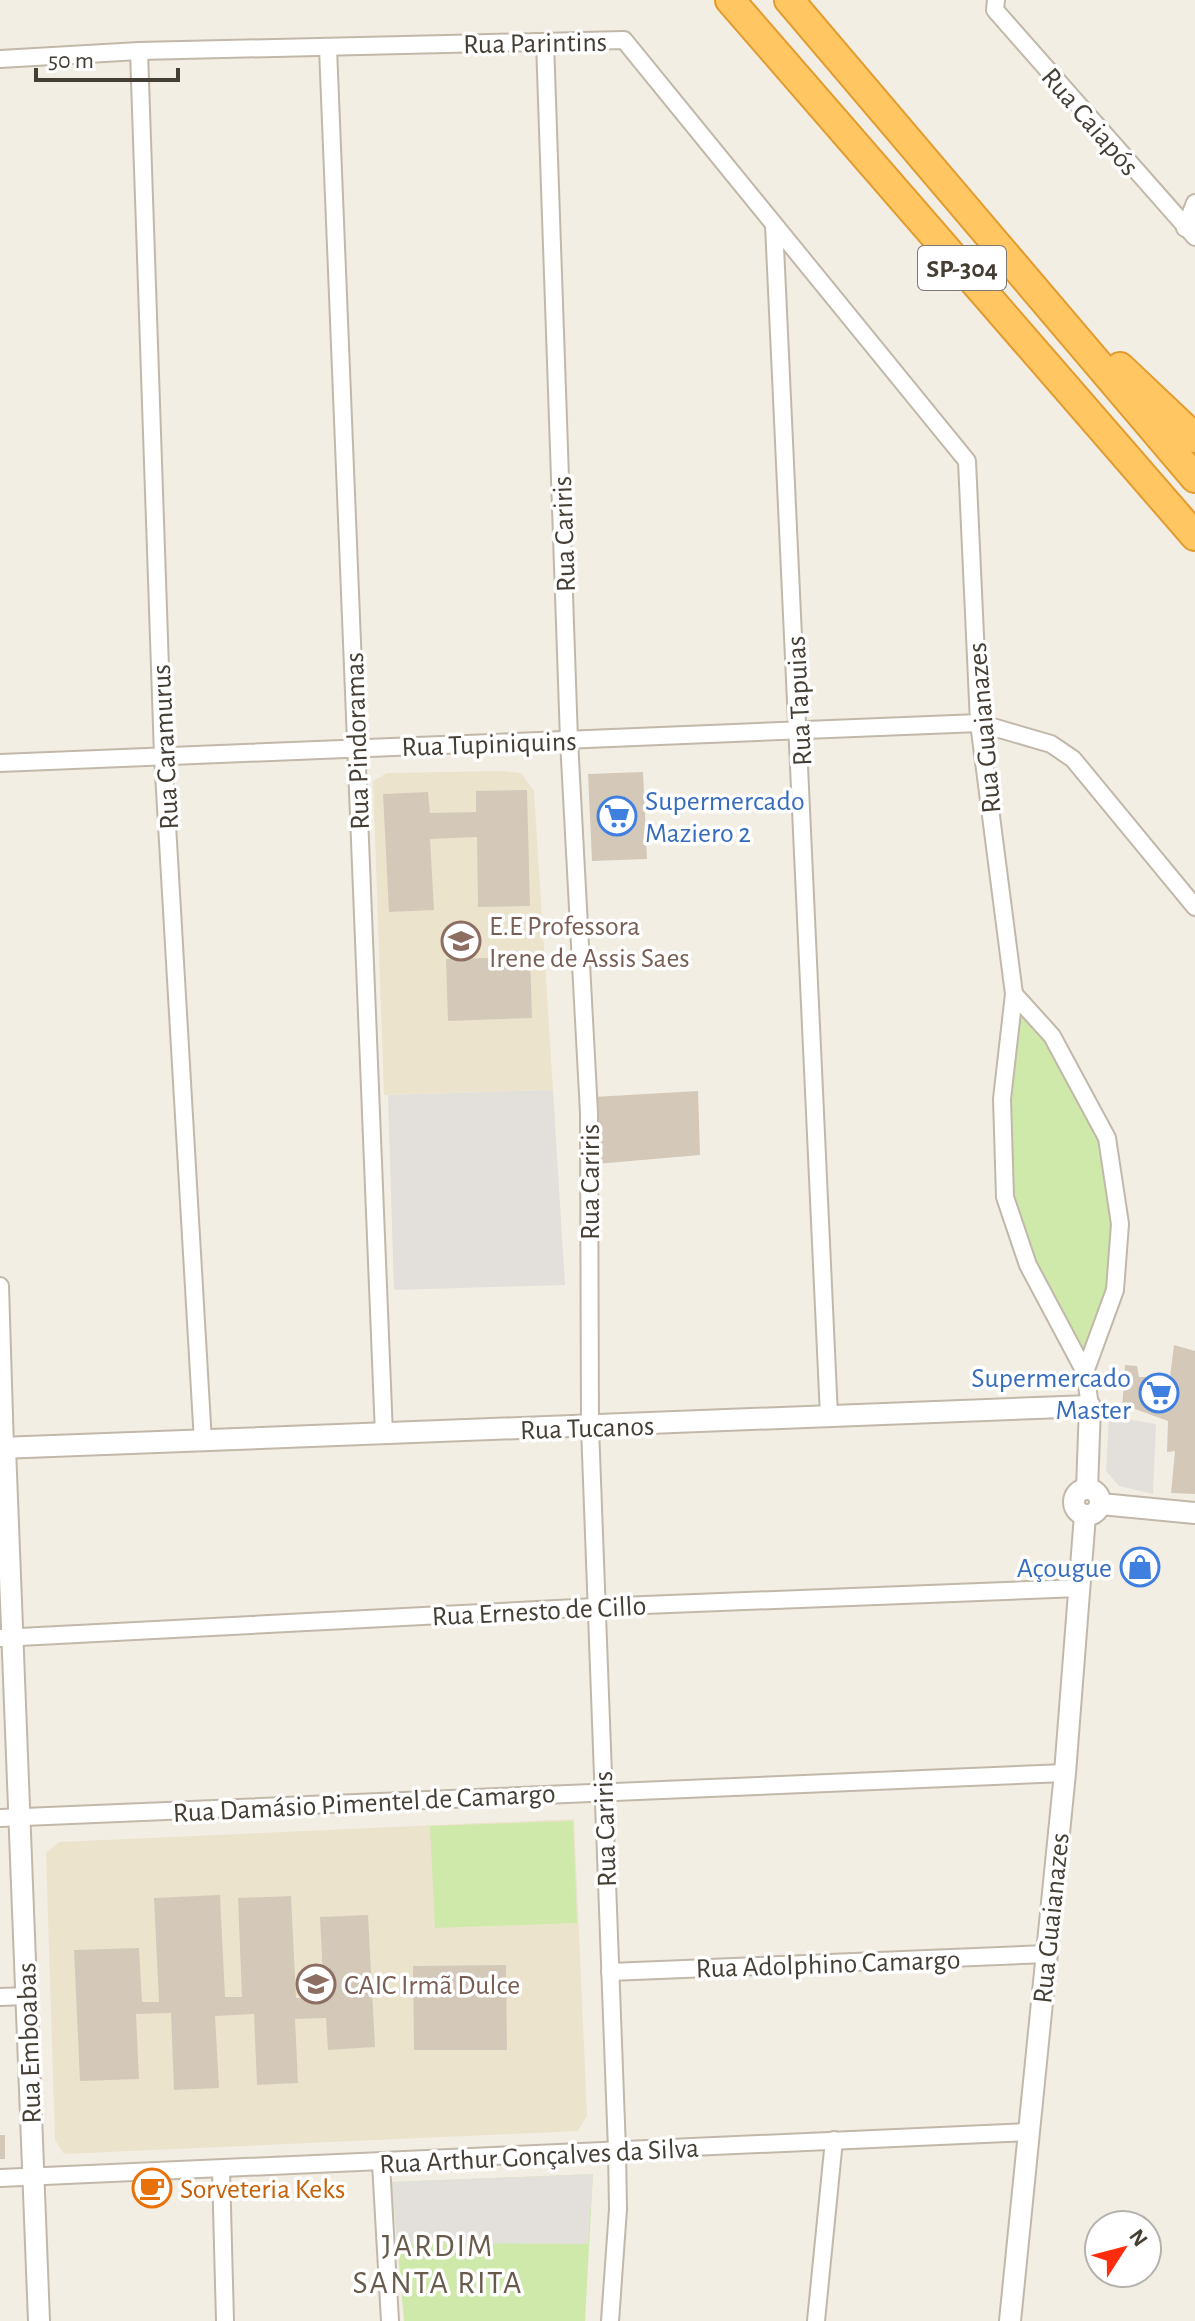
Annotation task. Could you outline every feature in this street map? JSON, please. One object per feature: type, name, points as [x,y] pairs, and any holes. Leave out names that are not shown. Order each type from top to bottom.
[{"type":"highway","name":"SP-304","points":[[730,0],[1195,536]]},
{"type":"highway","name":"SP-304","points":[[789,0],[1195,478]]},
{"type":"highway","points":[[1006,257],[1195,438]]},
{"type":"street","name":"Rua Caiapós","points":[[996,0],[995,10],[1190,233]]},
{"type":"street","name":"Rua Parintins","points":[[0,59],[139,51],[624,40],[967,461]]},
{"type":"street","name":"Rua Cariris","points":[[545,42],[569,740],[589,1113],[590,1427],[617,2150],[618,2209],[610,2321]]},
{"type":"street","name":"Rua Pindoramas","points":[[328,48],[384,1435]]},
{"type":"street","name":"Rua Caramurus","points":[[139,51],[163,756],[203,1442]]},
{"type":"street","points":[[1190,233],[1195,203]]},
{"type":"street","name":"Rua Tapuias","points":[[774,225],[829,1416]]},
{"type":"street","name":"Rua Guaianazes","points":[[967,461],[979,723],[1014,994],[1002,1099],[1005,1197],[1028,1265],[1085,1372],[1090,1406]]},
{"type":"street","name":"Rua Tupiniquins","points":[[0,763],[979,723],[1051,744],[1073,759],[1195,907]]},
{"type":"street","name":"Rua Guaianazes","points":[[1014,994],[1052,1036],[1107,1138],[1120,1224],[1115,1290],[1085,1372]]},
{"type":"street","name":"Rua Emboabas","points":[[0,1286],[9,1818],[27,1996],[39,2321]]},
{"type":"street","points":[[1090,1406],[1091,1503],[1195,1513]]},
{"type":"street","name":"Rua Tucanos","points":[[2,1448],[1090,1406]]},
{"type":"street","name":"Rua Guaianazes","points":[[1010,2321],[1065,1773],[1079,1588],[1091,1503]]},
{"type":"street","name":"Rua Ernesto de Cillo","points":[[6,1638],[595,1607],[1079,1588]]},
{"type":"street","name":"Rua Damásio Pimentel de Camargo","points":[[9,1818],[1065,1773]]},
{"type":"street","name":"Rua Adolphino Camargo","points":[[610,1972],[1046,1954]]},
{"type":"street","points":[[0,1997],[27,1996]]},
{"type":"street","name":"Rua Arthur Gonçalves da Silva","points":[[0,2178],[1029,2132]]},
{"type":"street","points":[[816,2321],[834,2140]]},
{"type":"street","points":[[381,2163],[390,2321]]},
{"type":"street","points":[[221,2170],[225,2321]]},
{"type":"shaded area","name":"E.E Professora Irene de Assis Saes","points":[[387,773],[521,773],[534,791],[553,1090],[384,1095],[373,781]]},
{"type":"shaded area","points":[[553,1090],[565,1285],[394,1290],[388,1095]]},
{"type":"shaded area","points":[[1109,1416],[1156,1424],[1153,1494],[1119,1486],[1106,1471]]},
{"type":"shaded area","name":"CAIC Irmã Dulce","points":[[574,1819],[587,2116],[578,2131],[64,2154],[55,2140],[46,1853],[59,1842]]},
{"type":"shaded area","points":[[593,2174],[588,2244],[397,2243],[392,2182]]},
{"type":"green space","points":[[1014,994],[1052,1036],[1107,1138],[1120,1224],[1115,1290],[1085,1372],[1005,1197]]},
{"type":"green space","points":[[573,1821],[577,1923],[435,1928],[430,1826]]},
{"type":"green space","points":[[593,2174],[585,2321],[404,2321],[392,2182]]},
{"type":"building","name":"Supermercado Maziero 2","points":[[643,772],[647,859],[592,861],[588,774]]},
{"type":"building","points":[[527,790],[530,906],[478,907],[477,837],[430,839],[434,910],[389,912],[383,794],[428,792],[430,813],[476,812],[476,791]]},
{"type":"building","points":[[530,957],[532,1018],[448,1021],[446,959]]},
{"type":"building","points":[[698,1091],[700,1155],[596,1164],[593,1097]]},
{"type":"building","name":"Supermercado Master","points":[[1174,1345],[1195,1351],[1195,1494],[1171,1493],[1175,1451],[1167,1452],[1168,1421],[1135,1409],[1122,1409],[1125,1365],[1137,1366],[1139,1377],[1170,1377]]},
{"type":"building","points":[[220,1895],[225,1997],[242,1997],[238,1898],[291,1896],[296,1998],[324,1997],[320,1917],[368,1915],[375,2047],[328,2050],[326,2018],[295,2019],[298,2083],[257,2085],[254,2014],[215,2016],[219,2088],[174,2090],[171,2013],[136,2014],[139,2079],[80,2081],[74,1950],[139,1948],[142,2002],[159,2002],[154,1898]]},
{"type":"building","points":[[506,1965],[507,2050],[414,2050],[413,1966]]},
{"type":"building","points":[[0,2135],[5,2135],[5,2159],[0,2159]]},
{"type":"place","name":"Supermercado Maziero 2","points":[[617,816]]},
{"type":"place","name":"E.E Professora Irene de Assis Saes","points":[[461,941]]},
{"type":"place","name":"Supermercado Master","points":[[1159,1393]]},
{"type":"place","name":"Açougue","points":[[1140,1567]]},
{"type":"place","name":"CAIC Irmã Dulce","points":[[316,1984]]},
{"type":"place","name":"Sorveteria Keks","points":[[152,2188]]},
{"type":"district","name":"JARDIM SANTA RITA","points":[[438,2264]]}]
